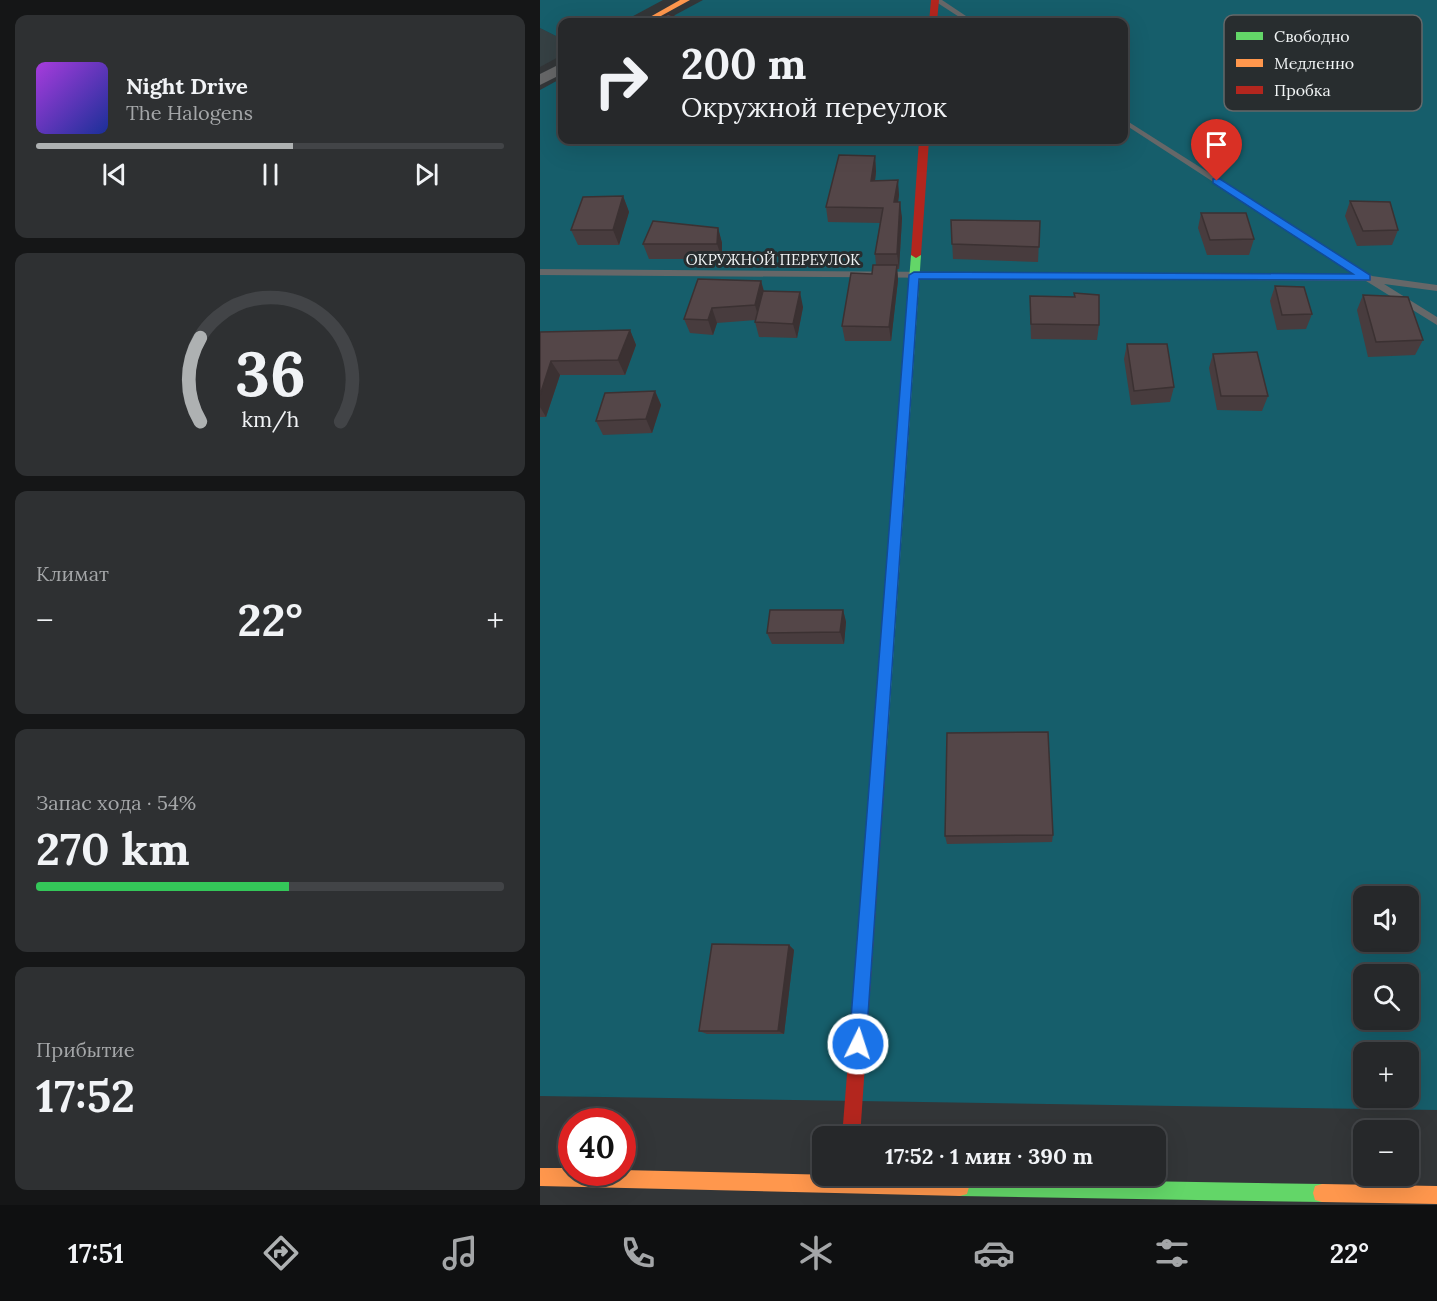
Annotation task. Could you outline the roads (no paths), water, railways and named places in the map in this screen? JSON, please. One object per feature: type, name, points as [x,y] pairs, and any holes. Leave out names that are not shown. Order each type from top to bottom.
[{"type":"street","points":[[934,18],[936,0]]},
{"type":"street","points":[[653,18],[681,3]]},
{"type":"street","points":[[540,80],[558,70]]},
{"type":"street","points":[[852,1126],[924,144]]},
{"type":"street","points":[[540,1177],[1071,1190],[1437,1195]]},
{"type":"lane","points":[[662,0],[681,3]]},
{"type":"lane","points":[[936,0],[965,18]]},
{"type":"lane","points":[[1128,124],[1437,322]]},
{"type":"lane","name":"ОКРУЖНОЙ ПЕРЕУЛОК","points":[[540,272],[1366,278],[1437,288]]}]
